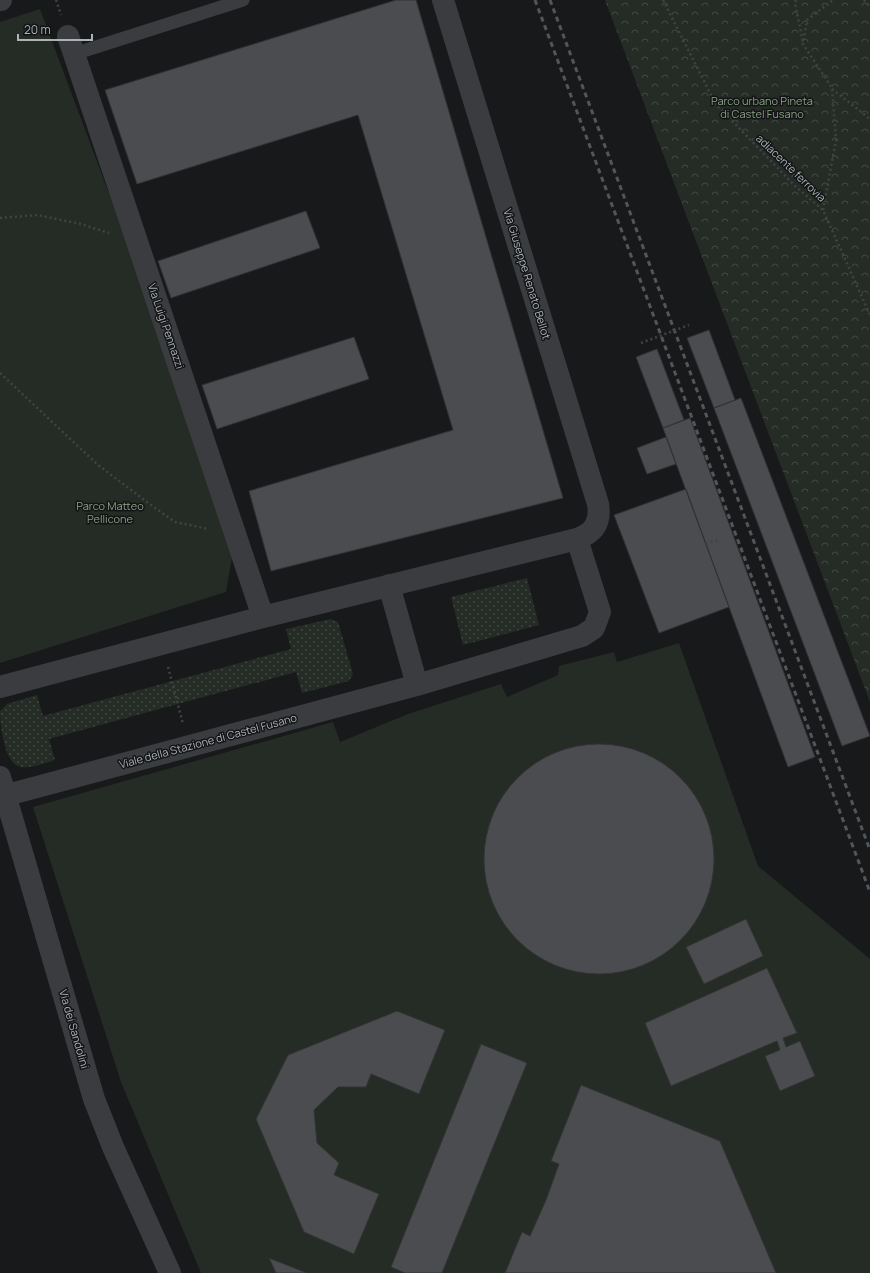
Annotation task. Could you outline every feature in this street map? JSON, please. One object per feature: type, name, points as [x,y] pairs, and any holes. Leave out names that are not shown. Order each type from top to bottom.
[{"type":"street","name":"Via Giuseppe Renato Bellot","points":[[443,0],[598,504],[599,519],[596,525],[588,534],[577,539]]},
{"type":"street","name":"Via Luigi Pennazzi","points":[[71,45],[263,617]]},
{"type":"street","points":[[0,687],[263,617],[577,539]]},
{"type":"street","name":"Viale della Stazione di Castel Fusano","points":[[2,790],[189,746],[417,685],[582,636],[589,632],[597,623],[600,612],[577,539]]},
{"type":"street","points":[[389,585],[417,685]]},
{"type":"street","name":"Via dei Sandolini","points":[[2,790],[94,1099],[113,1147],[170,1273]]},
{"type":"lane","points":[[71,45],[243,0]]},
{"type":"path","name":"adiacente ferrovia","points":[[663,0],[715,103],[795,186],[823,210],[870,315]]},
{"type":"path","points":[[796,0],[795,3],[803,44],[832,88],[870,119]]},
{"type":"path","points":[[803,44],[807,20],[833,0]]},
{"type":"path","points":[[864,0],[870,7]]},
{"type":"path","points":[[823,210],[836,140],[832,88]]},
{"type":"path","points":[[0,218],[37,215],[81,224],[103,232],[135,236]]},
{"type":"path","points":[[641,343],[690,325]]},
{"type":"path","points":[[0,373],[98,465],[175,522],[236,534]]},
{"type":"path","points":[[706,544],[717,540]]},
{"type":"path","points":[[162,644],[189,746]]},
{"type":"green space","name":"Parco urbano Pineta di Castel Fusano","points":[[605,0],[870,0],[870,702]]},
{"type":"green space","name":"Parco Matteo Pellicone","points":[[40,9],[236,534],[226,592],[0,663],[0,22]]},
{"type":"green space","points":[[527,578],[539,625],[463,645],[451,597]]},
{"type":"green space","points":[[331,619],[338,622],[353,674],[349,681],[302,693],[296,672],[49,739],[55,760],[31,767],[22,767],[13,763],[6,750],[2,732],[0,711],[7,704],[37,695],[43,716],[291,649],[286,629]]},
{"type":"green space","points":[[679,643],[758,866],[870,959],[870,1273],[201,1273],[121,1082],[33,807],[333,722],[340,742],[408,714],[501,684],[507,697],[558,675],[559,666],[614,652],[617,662]]},
{"type":"building","points":[[396,0],[416,0],[563,498],[271,571],[249,491],[453,430],[358,115],[137,184],[105,90]]},
{"type":"building","points":[[306,211],[320,248],[171,298],[158,261]]},
{"type":"building","points":[[709,330],[735,400],[714,408],[687,338]]},
{"type":"building","points":[[354,337],[369,379],[217,429],[202,385]]},
{"type":"building","points":[[657,349],[684,420],[663,428],[636,357]]},
{"type":"building","points":[[741,398],[870,736],[842,746],[714,408]]},
{"type":"building","points":[[690,418],[815,757],[788,767],[663,428]]},
{"type":"building","points":[[666,437],[676,464],[647,474],[637,448]]},
{"type":"building","points":[[686,489],[729,607],[659,633],[614,515]]},
{"type":"building","points":[[599,744],[632,749],[643,753],[672,770],[688,786],[700,805],[709,826],[714,859],[709,892],[705,903],[688,932],[672,948],[653,960],[632,969],[599,974],[566,969],[555,965],[526,948],[510,932],[498,913],[489,892],[484,859],[489,826],[493,815],[510,786],[526,770],[545,758],[566,749]]},
{"type":"building","points":[[746,919],[763,956],[704,984],[686,947]]},
{"type":"building","points":[[767,968],[797,1033],[783,1038],[786,1047],[800,1041],[815,1076],[780,1091],[765,1056],[780,1050],[777,1041],[671,1086],[645,1023]]},
{"type":"building","points":[[397,1011],[445,1030],[419,1094],[371,1074],[366,1087],[338,1087],[314,1110],[317,1143],[339,1163],[334,1175],[379,1194],[354,1254],[304,1232],[256,1119],[288,1055]]},
{"type":"building","points":[[481,1044],[527,1063],[442,1273],[405,1273],[391,1267]]},
{"type":"building","points":[[581,1085],[720,1141],[776,1273],[505,1273],[522,1232],[530,1236],[546,1200],[559,1164],[551,1161]]},
{"type":"building","points":[[269,1258],[307,1273],[276,1273]]},
{"type":"railway","points":[[535,0],[870,892]]},
{"type":"railway","points":[[550,0],[870,850]]}]
